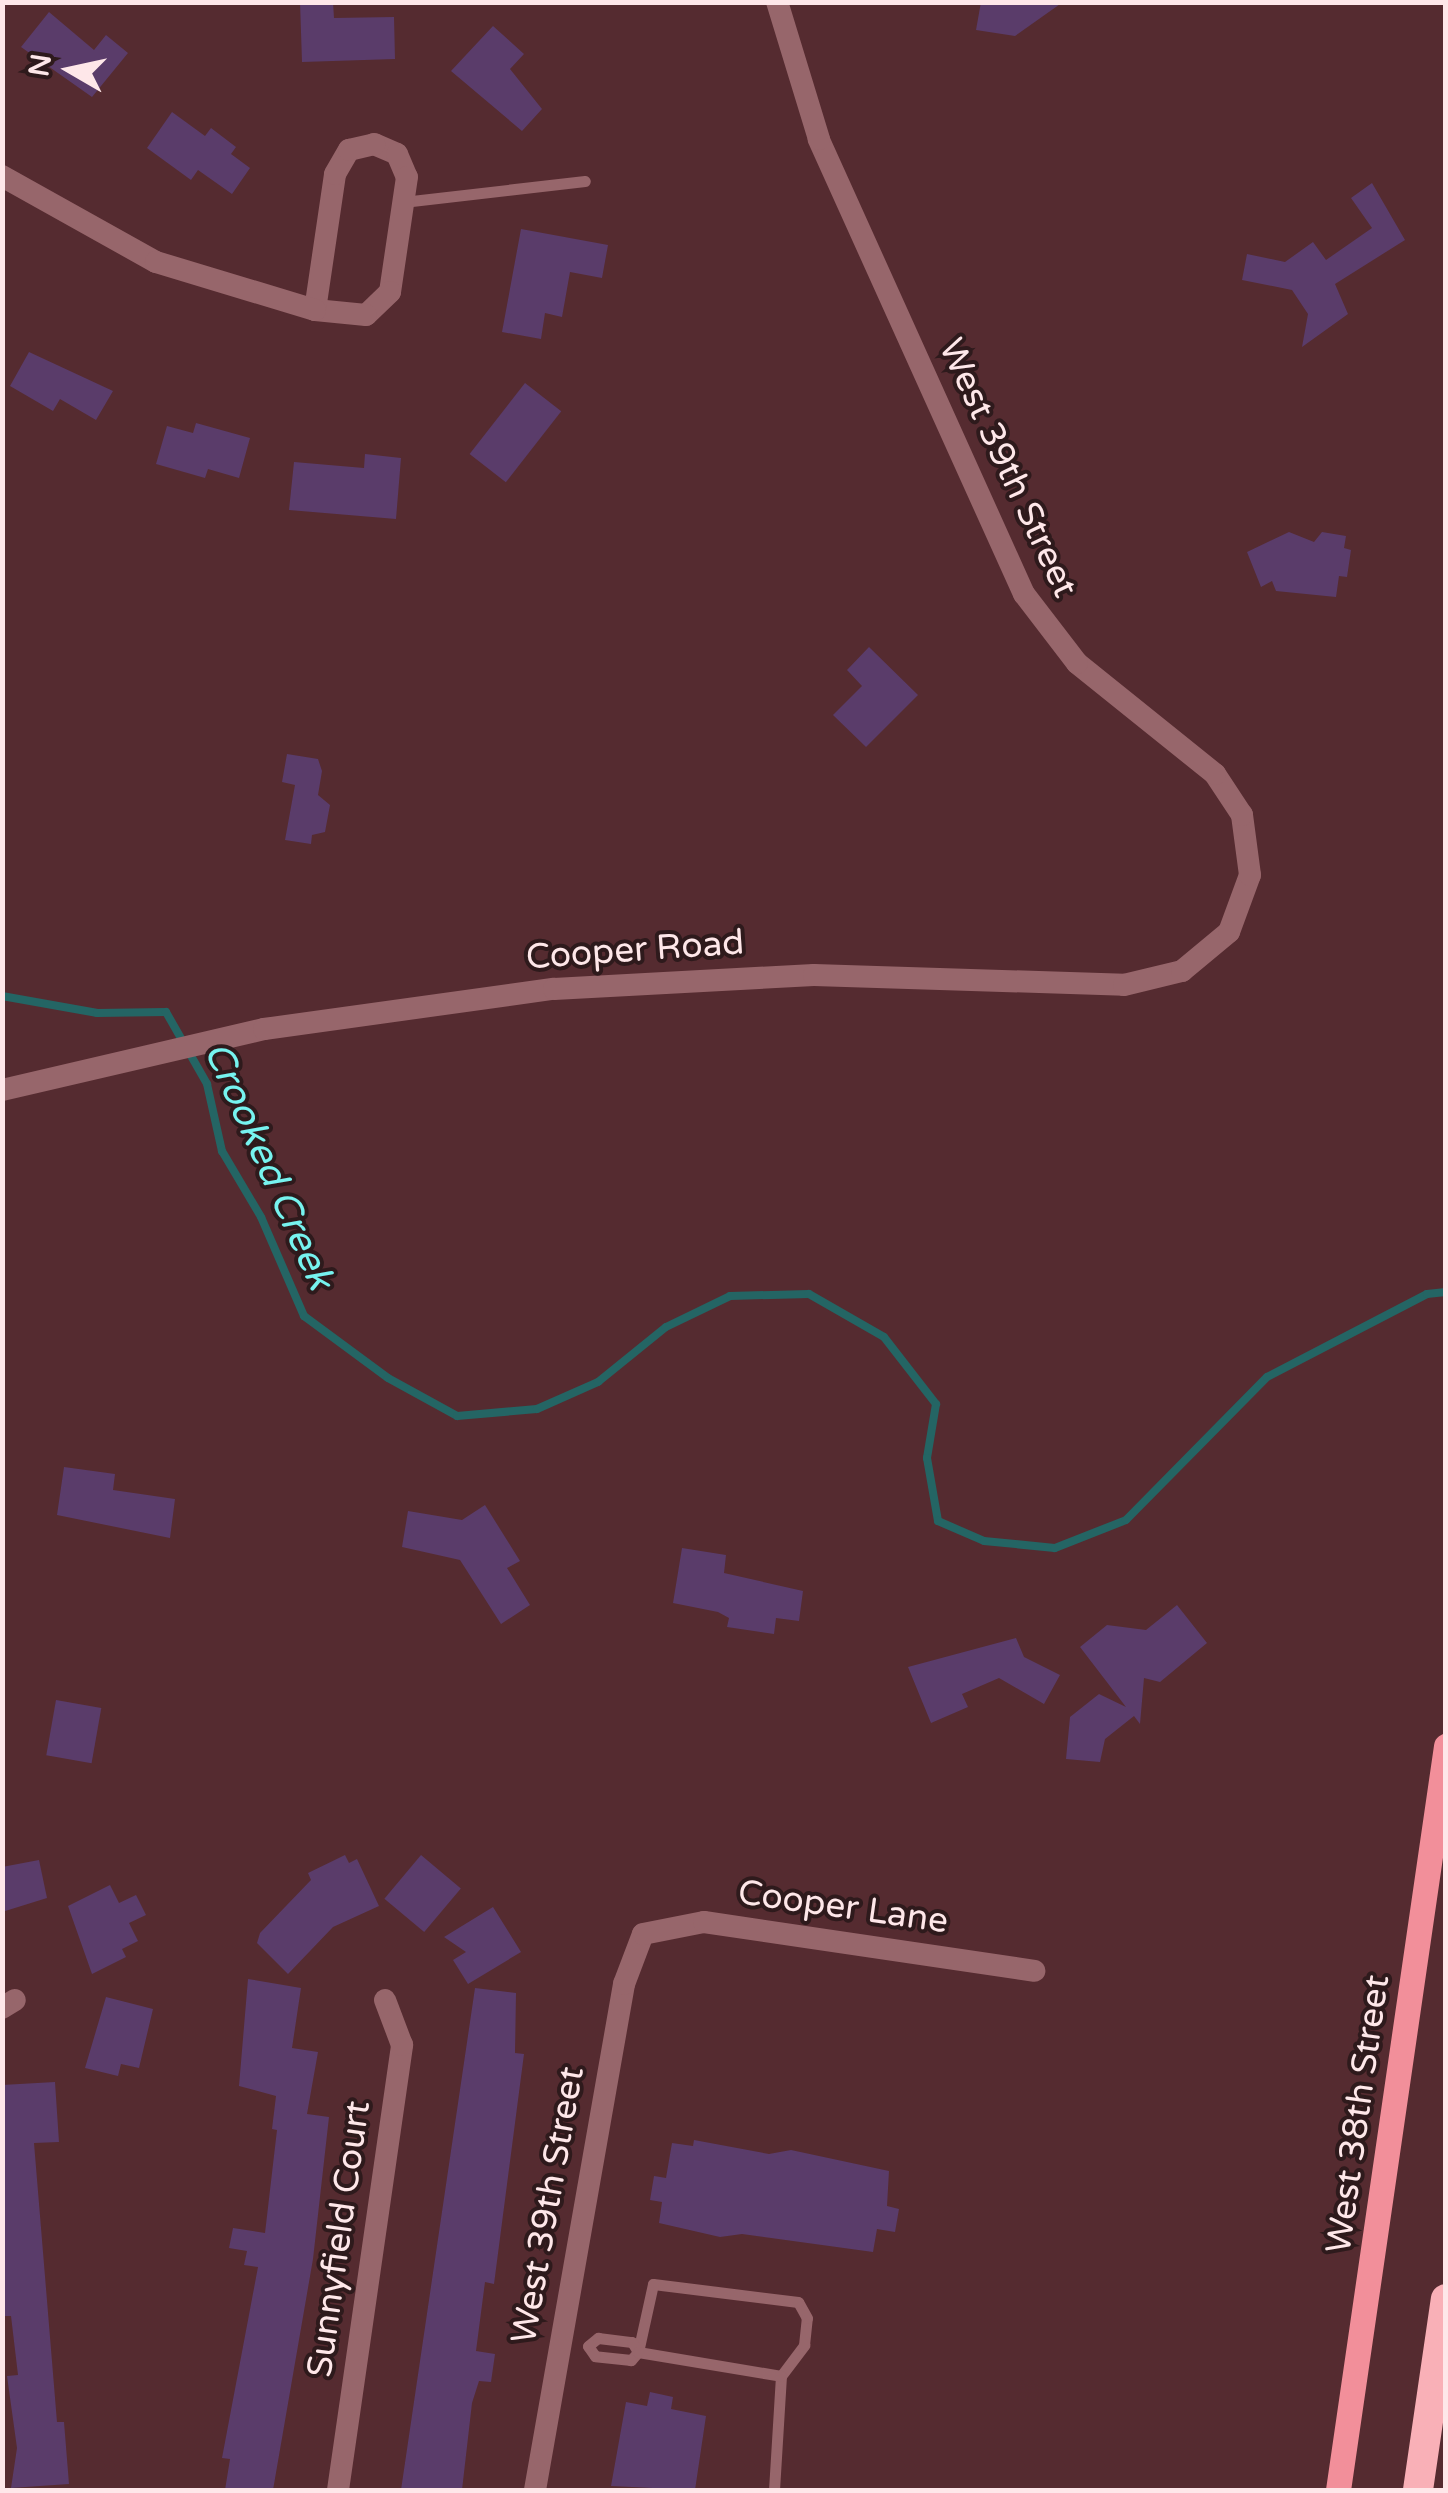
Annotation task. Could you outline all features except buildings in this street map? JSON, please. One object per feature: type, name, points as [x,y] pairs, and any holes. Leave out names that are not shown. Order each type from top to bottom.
[{"type":"highway","points":[[1418,2490],[1446,2299]]},
{"type":"main road","name":"West 38th Street","points":[[1338,2490],[1446,1746]]},
{"type":"street","name":"West 39th Street","points":[[778,2],[820,139],[1012,571],[1068,654],[1224,783],[1246,826],[1250,875],[1244,899]]},
{"type":"street","points":[[2,176],[156,262],[315,310],[358,316],[384,304],[404,202],[406,170],[392,150],[370,144],[342,157],[315,310]]},
{"type":"street","name":"Cooper Road","points":[[2,1090],[239,1034],[432,1002],[660,980],[884,975],[1124,984],[1193,965],[1221,942],[1244,899]]},
{"type":"street","name":"Cooper Lane","points":[[643,1934],[704,1922],[1034,1971]]},
{"type":"street","name":"West 39th Street","points":[[535,2490],[624,1984],[643,1934]]},
{"type":"street","name":"Sunnyfield Court","points":[[338,2490],[402,2045],[385,2000]]},
{"type":"lane","points":[[404,202],[585,181]]},
{"type":"lane","points":[[638,2352],[653,2284],[798,2302],[807,2318],[804,2345],[781,2376],[774,2490]]},
{"type":"lane","points":[[558,2342],[588,2346],[598,2338],[632,2342],[638,2352],[781,2376]]},
{"type":"waterway","name":"Crooked Creek","points":[[2,996],[97,1013],[166,1012],[207,1084],[222,1151],[261,1217],[304,1316],[388,1378],[457,1416],[537,1409],[598,1382],[666,1327],[730,1296],[809,1294],[884,1337],[936,1404],[927,1458],[938,1521],[984,1541],[1055,1548],[1126,1520],[1267,1377],[1427,1294],[1446,1292]]}]
